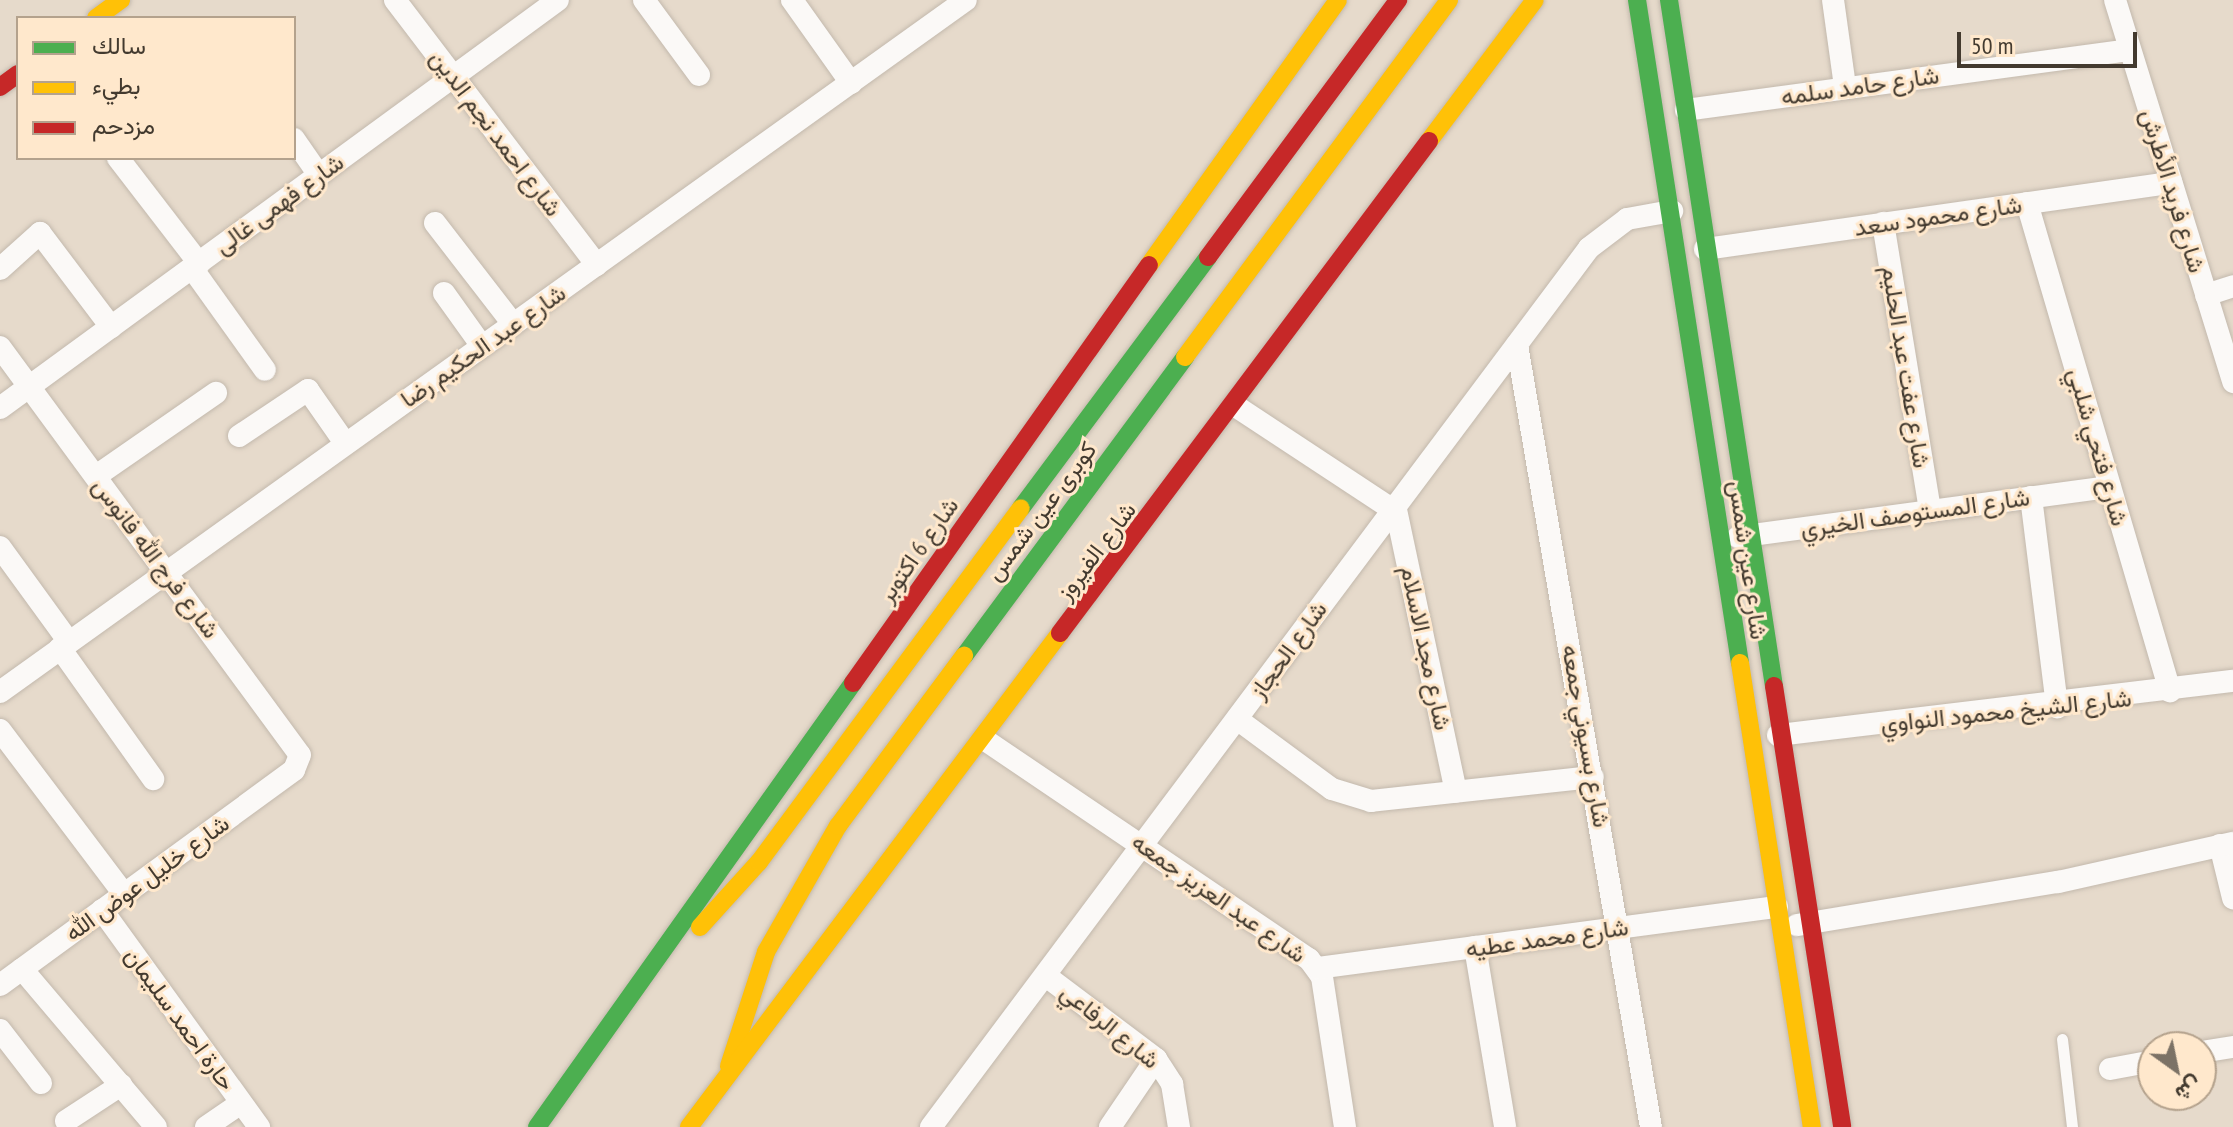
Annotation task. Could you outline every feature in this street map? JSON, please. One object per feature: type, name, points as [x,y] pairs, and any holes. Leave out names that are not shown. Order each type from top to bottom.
[{"type":"main road","points":[[99,16],[121,0]]},
{"type":"main road","name":"شارع 6 اكتوبر","points":[[537,1127],[1338,0]]},
{"type":"main road","name":"كوبرى عين شمس","points":[[626,1002],[759,862],[799,804],[1398,0]]},
{"type":"main road","name":"كوبرى عين شمس","points":[[725,1080],[766,952],[838,826],[1449,0]]},
{"type":"main road","name":"شارع الفيروز","points":[[689,1127],[985,740],[1535,0]]},
{"type":"main road","name":"شارع عين شمس","points":[[1637,0],[1812,1127]]},
{"type":"main road","name":"شارع عين شمس","points":[[1669,0],[1746,536],[1842,1127]]},
{"type":"street","name":"شارع احمد نجم الدين","points":[[395,0],[597,265]]},
{"type":"street","name":"شارع فهمى غالى","points":[[0,408],[558,0]]},
{"type":"street","points":[[644,0],[699,75]]},
{"type":"street","points":[[792,0],[851,83]]},
{"type":"street","name":"شارع عبد الحكيم رضا","points":[[3,682],[64,645],[966,0]]},
{"type":"street","points":[[1833,0],[1845,87]]},
{"type":"street","name":"شارع فريد الأطرش","points":[[2115,0],[2233,382]]},
{"type":"street","name":"شارع حامد سلمه","points":[[1686,110],[2129,50]]},
{"type":"street","points":[[296,142],[319,175]]},
{"type":"street","points":[[119,160],[196,265],[265,370]]},
{"type":"street","name":"شارع محمود سعد","points":[[1705,249],[2171,183]]},
{"type":"street","name":"شارع فتحي شلبي","points":[[2027,203],[2170,691]]},
{"type":"street","name":"شارع الحجاز","points":[[931,1127],[1393,507],[1603,232],[1672,211]]},
{"type":"street","points":[[435,223],[513,324]]},
{"type":"street","name":"شارع عفت عبد الحليم","points":[[1883,223],[1930,511]]},
{"type":"street","points":[[0,269],[40,233],[111,327]]},
{"type":"street","points":[[2206,295],[2233,286]]},
{"type":"street","points":[[444,293],[482,346]]},
{"type":"street","name":"شارع بسيوني جمعه","points":[[1517,345],[1620,928],[1651,1127]]},
{"type":"street","name":"شارع فرج الله فانوس","points":[[0,347],[296,747],[294,770]]},
{"type":"street","points":[[239,436],[308,390],[345,443]]},
{"type":"street","points":[[96,476],[216,393]]},
{"type":"street","points":[[1234,405],[1393,507]]},
{"type":"street","name":"شارع المستوصف الخيري","points":[[1721,539],[2110,487]]},
{"type":"street","points":[[2031,497],[2057,707]]},
{"type":"street","name":"شارع مجد الاسلام","points":[[1393,507],[1456,792]]},
{"type":"street","points":[[0,547],[153,779]]},
{"type":"street","name":"شارع الشيخ محمود النواوي","points":[[1778,735],[2057,707],[2233,681]]},
{"type":"street","points":[[1237,719],[1352,798],[1456,792],[1593,777]]},
{"type":"street","points":[[0,730],[124,894]]},
{"type":"street","name":"شارع عبد العزيز جمعه","points":[[985,740],[1143,845],[1318,968],[1345,1127]]},
{"type":"street","name":"شارع خليل عوض الله","points":[[0,985],[294,770]]},
{"type":"street","points":[[2227,844],[2233,898]]},
{"type":"street","name":"شارع محمد عطيه","points":[[1318,968],[1620,928],[1778,917],[1808,924],[2227,844]]},
{"type":"street","name":"حارة احمد سليمان","points":[[102,910],[259,1127]]},
{"type":"street","points":[[1475,947],[1505,1127]]},
{"type":"street","points":[[22,969],[156,1127]]},
{"type":"street","name":"شارع الرفاعي","points":[[1046,976],[1156,1059],[1172,1084],[1179,1127]]},
{"type":"street","points":[[0,1030],[41,1083]]},
{"type":"street","points":[[1110,1127],[1156,1059]]},
{"type":"street","points":[[2110,1069],[2137,1064]]},
{"type":"street","points":[[66,1121],[121,1085]]},
{"type":"street","points":[[206,1127],[241,1103]]},
{"type":"lane","points":[[2062,1039],[2072,1127]]},
{"type":"traffic: fast","points":[[1637,0],[1740,663]]},
{"type":"traffic: fast","points":[[1669,0],[1774,686]]},
{"type":"traffic: fast","points":[[1021,508],[1208,257]]},
{"type":"traffic: fast","points":[[964,656],[1185,357]]},
{"type":"traffic: fast","points":[[537,1127],[853,683]]},
{"type":"traffic: slow","points":[[99,16],[121,0]]},
{"type":"traffic: slow","points":[[1149,265],[1338,0]]},
{"type":"traffic: slow","points":[[1185,357],[1449,0]]},
{"type":"traffic: slow","points":[[1429,141],[1535,0]]},
{"type":"traffic: slow","points":[[700,927],[759,862],[1021,508]]},
{"type":"traffic: slow","points":[[689,1127],[1060,633]]},
{"type":"traffic: slow","points":[[729,1066],[766,952],[838,826],[964,656]]},
{"type":"traffic: slow","points":[[1740,663],[1812,1127]]},
{"type":"traffic: jam","points":[[1208,257],[1398,0]]},
{"type":"traffic: jam","points":[[0,87],[16,75]]},
{"type":"traffic: jam","points":[[1060,633],[1429,141]]},
{"type":"traffic: jam","points":[[853,683],[1149,265]]},
{"type":"traffic: jam","points":[[1774,686],[1842,1127]]}]
